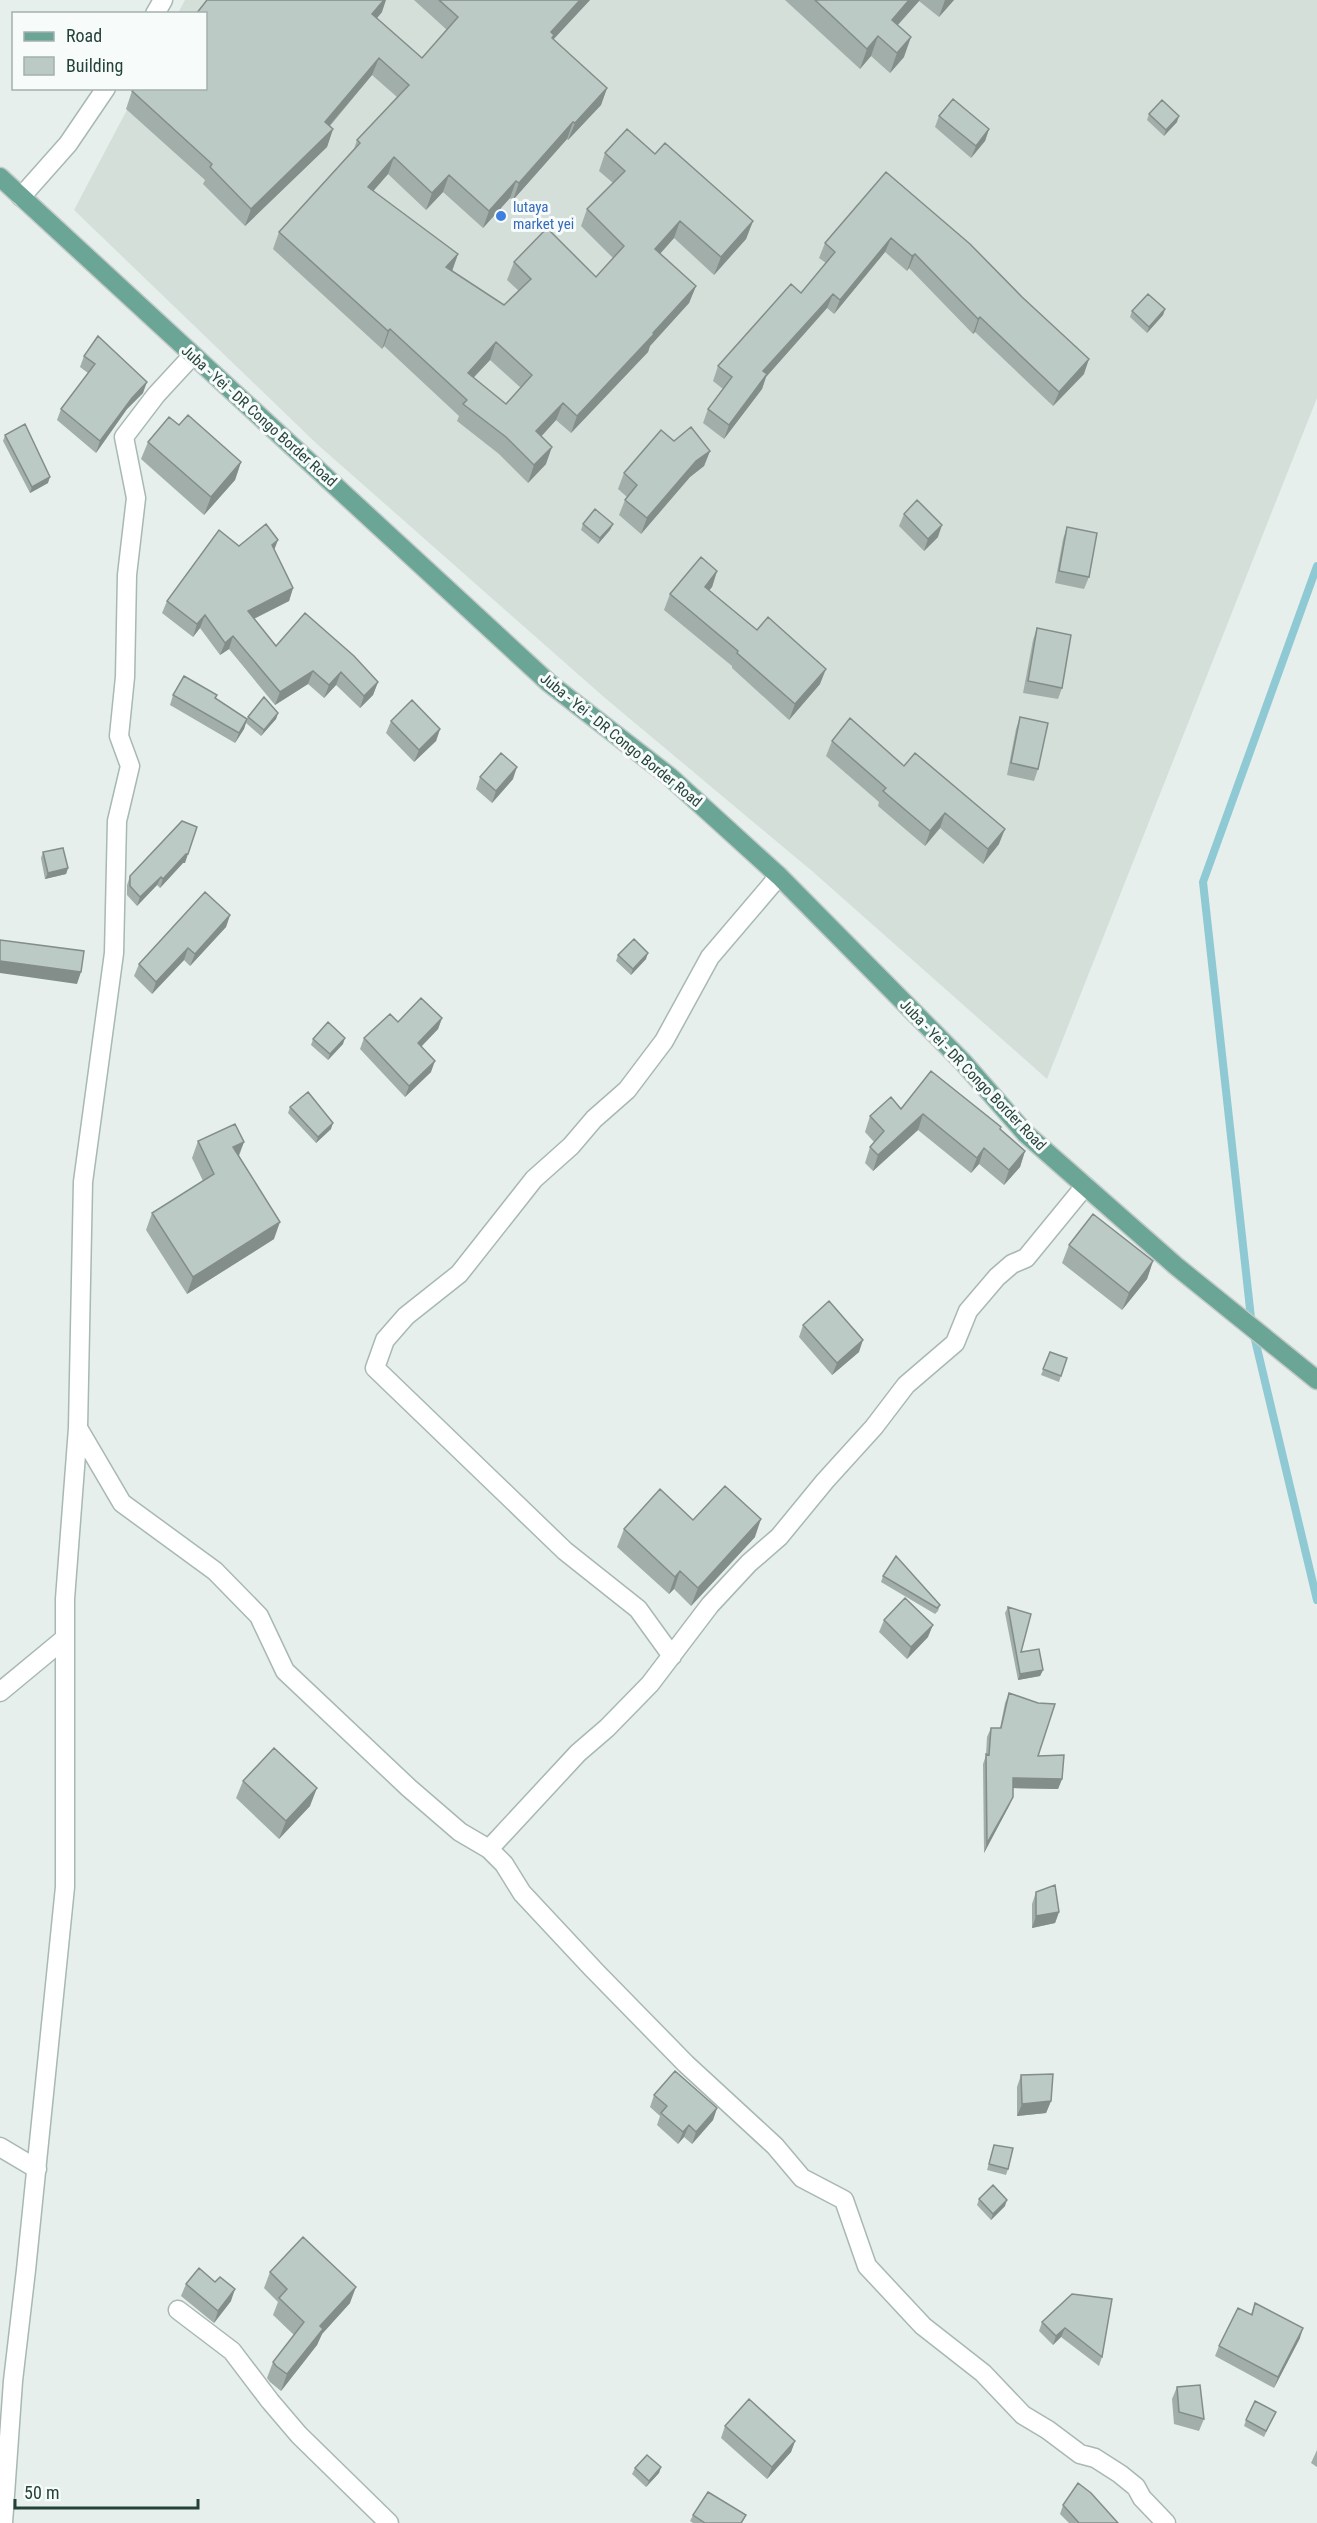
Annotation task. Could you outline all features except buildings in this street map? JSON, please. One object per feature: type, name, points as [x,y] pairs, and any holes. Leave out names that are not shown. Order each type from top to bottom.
[{"type":"main road","name":"Juba - Yei - DR Congo Border Road","points":[[0,177],[549,683],[669,776],[779,876],[963,1062],[1026,1134],[1176,1266],[1317,1380]]},
{"type":"street","points":[[21,197],[68,144],[105,90]]},
{"type":"street","points":[[3,2523],[13,2381],[65,1887],[64,1599],[78,1428],[83,1182],[114,953],[117,821],[130,766],[119,736],[125,677],[127,575],[136,498],[124,437],[156,395],[192,356]]},
{"type":"street","points":[[672,1656],[638,1609],[565,1551],[375,1368],[385,1340],[406,1316],[459,1274],[534,1179],[571,1146],[594,1119],[627,1090],[664,1041],[710,957],[779,876]]},
{"type":"street","points":[[489,1849],[578,1753],[642,1692],[710,1605],[749,1563],[779,1538],[825,1481],[874,1427],[906,1385],[954,1343],[968,1311],[997,1277],[1012,1264],[1026,1258],[1085,1186]]},
{"type":"street","points":[[78,1428],[123,1503],[215,1571],[259,1616],[285,1671],[409,1788],[460,1832],[489,1849],[504,1864],[522,1893],[686,2064],[775,2146],[802,2178],[844,2200],[867,2266],[923,2326],[983,2373],[1023,2415],[1080,2454],[1095,2458],[1120,2474],[1136,2487],[1142,2498],[1166,2523]]},
{"type":"street","points":[[0,1692],[64,1639]]},
{"type":"street","points":[[0,2147],[36,2169]]},
{"type":"street","points":[[178,2310],[232,2351],[299,2435],[389,2523]]},
{"type":"shaded area","name":"lutaya market yei","points":[[185,0],[1317,0],[1317,398],[1047,1079],[812,871],[605,698],[317,444],[74,210],[137,90],[207,90],[207,12],[179,12]]},
{"type":"waterway","points":[[1317,566],[1203,882],[1252,1327],[1317,1600]]},
{"type":"place","name":"lutaya market yei","points":[[501,216]]}]
